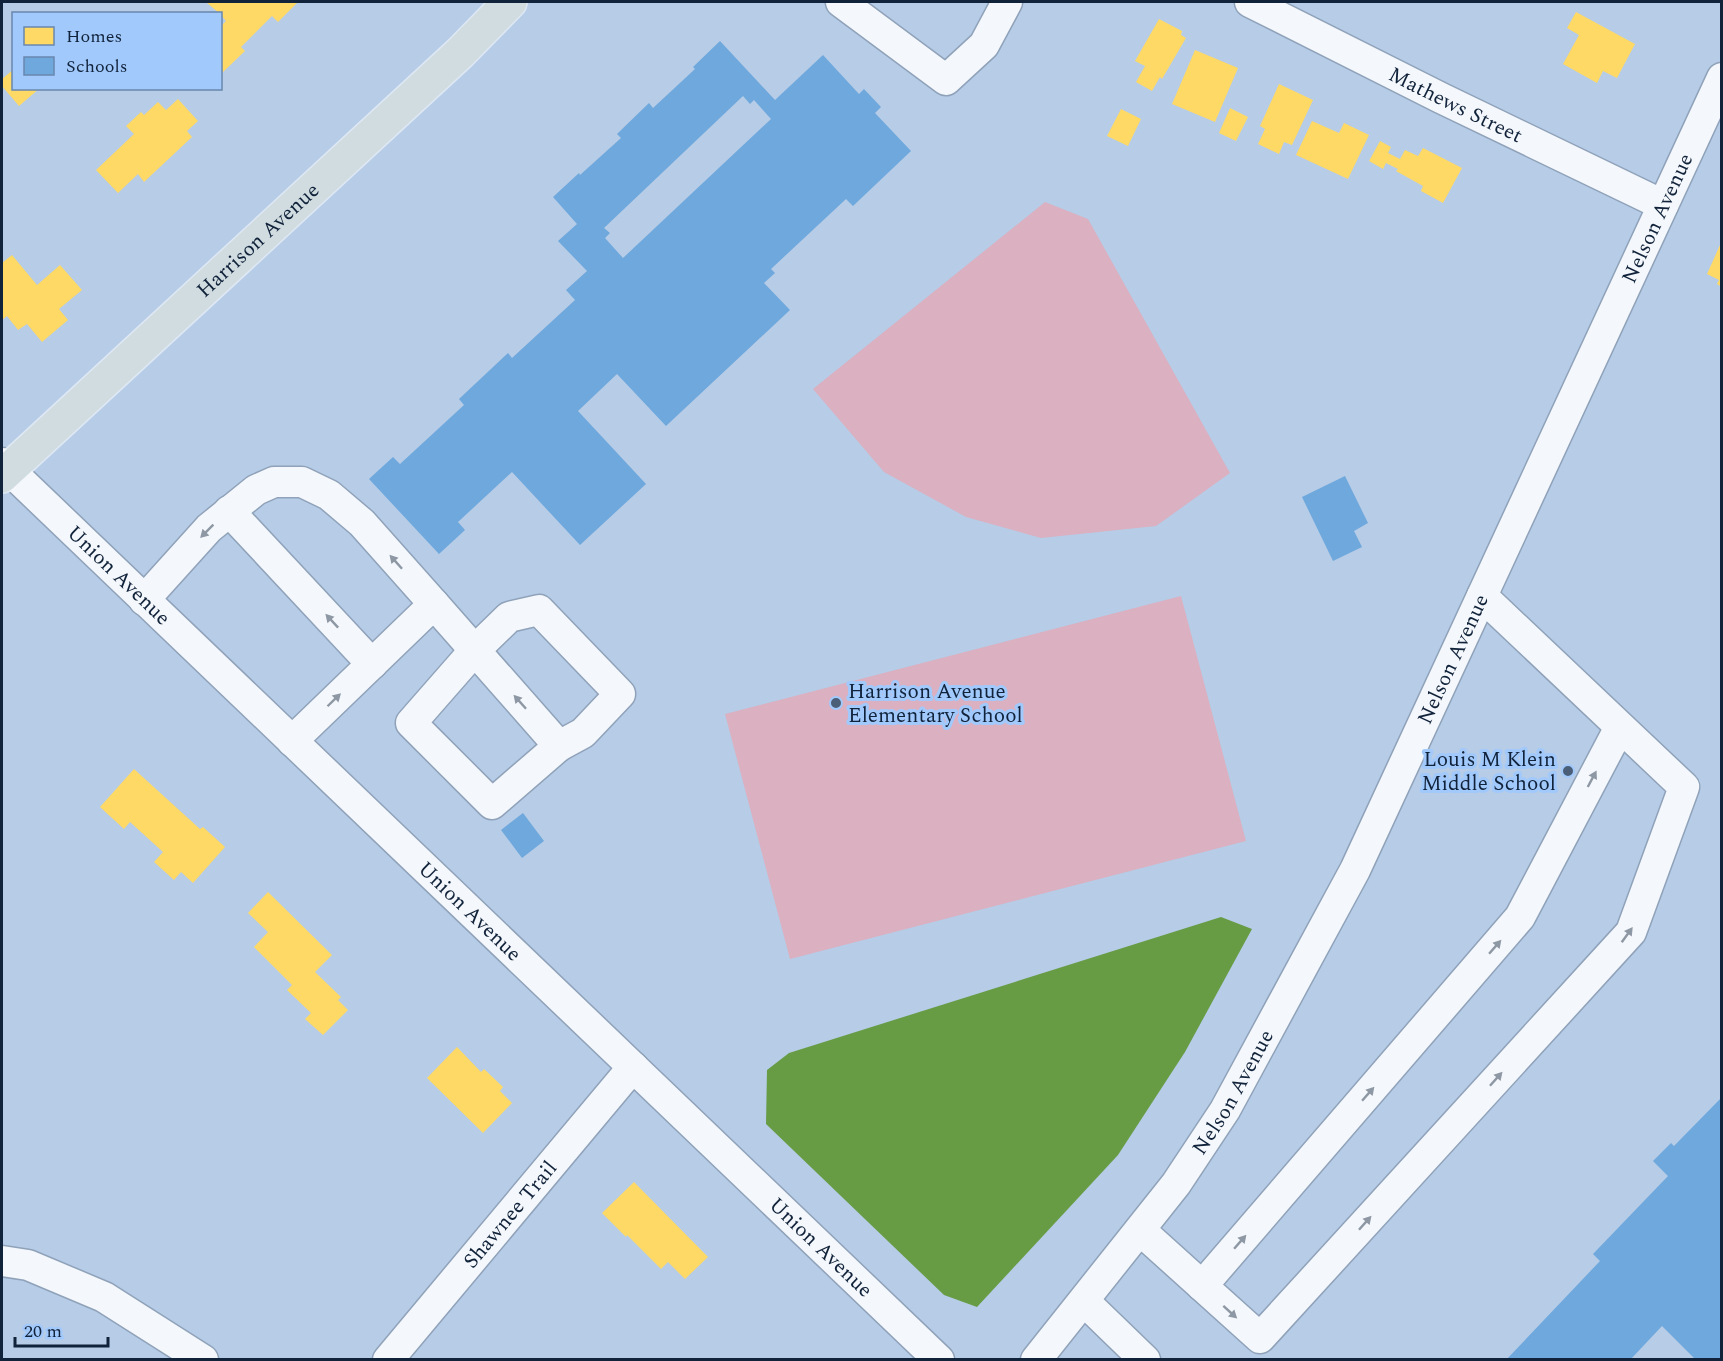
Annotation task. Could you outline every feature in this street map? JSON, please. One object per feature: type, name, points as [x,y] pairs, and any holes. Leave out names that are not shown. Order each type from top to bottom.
[{"type":"main road","name":"Harrison Avenue","points":[[4,470],[459,53],[510,2]]},
{"type":"street","points":[[841,2],[946,80],[984,45],[1007,2]]},
{"type":"street","name":"Mathews Street","points":[[1250,2],[1441,98],[1663,205]]},
{"type":"street","name":"Nelson Avenue","points":[[1036,1359],[1176,1184],[1225,1110],[1349,881],[1722,78]]},
{"type":"street","name":"Union Avenue","points":[[4,470],[144,600],[939,1359]]},
{"type":"street","points":[[144,600],[209,528],[256,490],[274,483],[302,482],[329,495],[362,523],[558,746]]},
{"type":"street","points":[[230,511],[372,664]]},
{"type":"street","points":[[1140,1230],[1260,1338],[1631,932],[1684,787],[1482,596]]},
{"type":"street","points":[[292,741],[434,604]]},
{"type":"street","points":[[538,610],[620,694],[583,733],[558,746],[492,804],[411,723],[474,651],[509,617],[538,610]]},
{"type":"street","points":[[1202,1286],[1520,917],[1620,727]]},
{"type":"street","name":"Shawnee Trail","points":[[388,1359],[633,1067]]},
{"type":"street","points":[[2,1261],[28,1265],[104,1297],[203,1359]]},
{"type":"street","points":[[1084,1301],[1145,1359]]},
{"type":"shaded area","points":[[1045,202],[1088,219],[1230,473],[1156,526],[1041,538],[966,517],[884,472],[813,389]]},
{"type":"shaded area","points":[[1181,596],[1246,841],[790,959],[725,714]]},
{"type":"shaded area","points":[[1221,917],[1252,929],[1185,1052],[1118,1155],[977,1307],[944,1295],[766,1124],[767,1070],[789,1053]]},
{"type":"building: Homes","points":[[206,2],[298,2],[278,22],[272,16],[241,47],[245,51],[223,72],[222,25],[226,21],[222,12],[218,12]]},
{"type":"building: Homes","points":[[1576,12],[1635,44],[1617,78],[1603,71],[1597,83],[1563,64],[1579,35],[1567,28]]},
{"type":"building: Homes","points":[[1159,19],[1182,31],[1181,35],[1186,38],[1162,79],[1160,77],[1152,91],[1136,82],[1145,66],[1135,61]]},
{"type":"building: Homes","points":[[1195,50],[1238,68],[1215,122],[1172,104]]},
{"type":"building: Homes","points":[[12,71],[12,90],[38,90],[19,106],[2,86],[2,79]]},
{"type":"building: Homes","points":[[1279,84],[1313,100],[1292,145],[1284,142],[1279,154],[1258,144],[1265,129],[1260,126]]},
{"type":"building: Homes","points":[[178,99],[198,121],[187,131],[192,137],[144,182],[138,174],[118,193],[96,170],[134,134],[126,126],[141,112],[144,115],[158,102],[166,110]]},
{"type":"building: Homes","points":[[1230,108],[1248,117],[1236,141],[1219,133]]},
{"type":"building: Homes","points":[[1121,109],[1141,119],[1128,146],[1107,136]]},
{"type":"building: Homes","points":[[1312,121],[1339,133],[1344,123],[1369,135],[1348,179],[1296,155]]},
{"type":"building: Homes","points":[[1380,141],[1391,147],[1388,153],[1400,159],[1405,150],[1418,156],[1423,148],[1462,168],[1443,203],[1421,191],[1423,186],[1396,171],[1398,169],[1386,163],[1383,169],[1369,161]]},
{"type":"building: Homes","points":[[1720,245],[1722,246],[1722,287],[1717,284],[1719,280],[1707,274]]},
{"type":"building: Homes","points":[[12,255],[37,285],[60,265],[82,290],[59,309],[68,320],[42,342],[27,324],[18,330],[7,316],[2,320],[2,263]]},
{"type":"building: Homes","points":[[134,769],[200,829],[203,827],[225,847],[193,883],[181,872],[174,880],[154,862],[163,852],[130,822],[124,829],[100,807]]},
{"type":"building: Homes","points":[[268,892],[332,955],[315,972],[341,997],[338,1000],[348,1010],[323,1035],[305,1019],[311,1013],[287,990],[292,985],[254,947],[268,932],[248,913]]},
{"type":"building: Homes","points":[[457,1047],[481,1072],[484,1069],[503,1087],[500,1091],[512,1103],[483,1133],[427,1078]]},
{"type":"building: Homes","points":[[634,1182],[708,1257],[685,1279],[668,1262],[661,1269],[602,1213]]},
{"type":"building: Schools","points":[[720,41],[775,100],[823,55],[859,94],[864,89],[881,107],[875,113],[911,151],[853,206],[846,199],[771,269],[775,273],[764,283],[790,310],[666,426],[617,374],[578,411],[646,484],[580,545],[512,472],[458,522],[465,530],[439,554],[369,479],[393,457],[400,464],[464,405],[459,399],[508,353],[512,358],[575,300],[566,290],[587,271],[558,241],[577,224],[553,197],[621,138],[617,134],[649,103],[653,108],[695,69],[693,67]],"holes":[[[743,96],[750,104],[754,100],[771,119],[623,258],[605,238],[610,233],[604,228]]]},
{"type":"building: Schools","points":[[1345,476],[1368,523],[1354,531],[1362,547],[1333,561],[1302,497]]},
{"type":"building: Schools","points":[[523,813],[544,841],[522,858],[501,830]]},
{"type":"building: Schools","points":[[1722,1097],[1722,1360],[1696,1360],[1662,1326],[1630,1360],[1506,1360],[1600,1261],[1593,1254],[1668,1176],[1653,1161],[1671,1143],[1674,1146]]},
{"type":"place","name":"Harrison Avenue Elementary School","points":[[836,703]]},
{"type":"place","name":"Louis M Klein Middle School","points":[[1568,771]]}]
